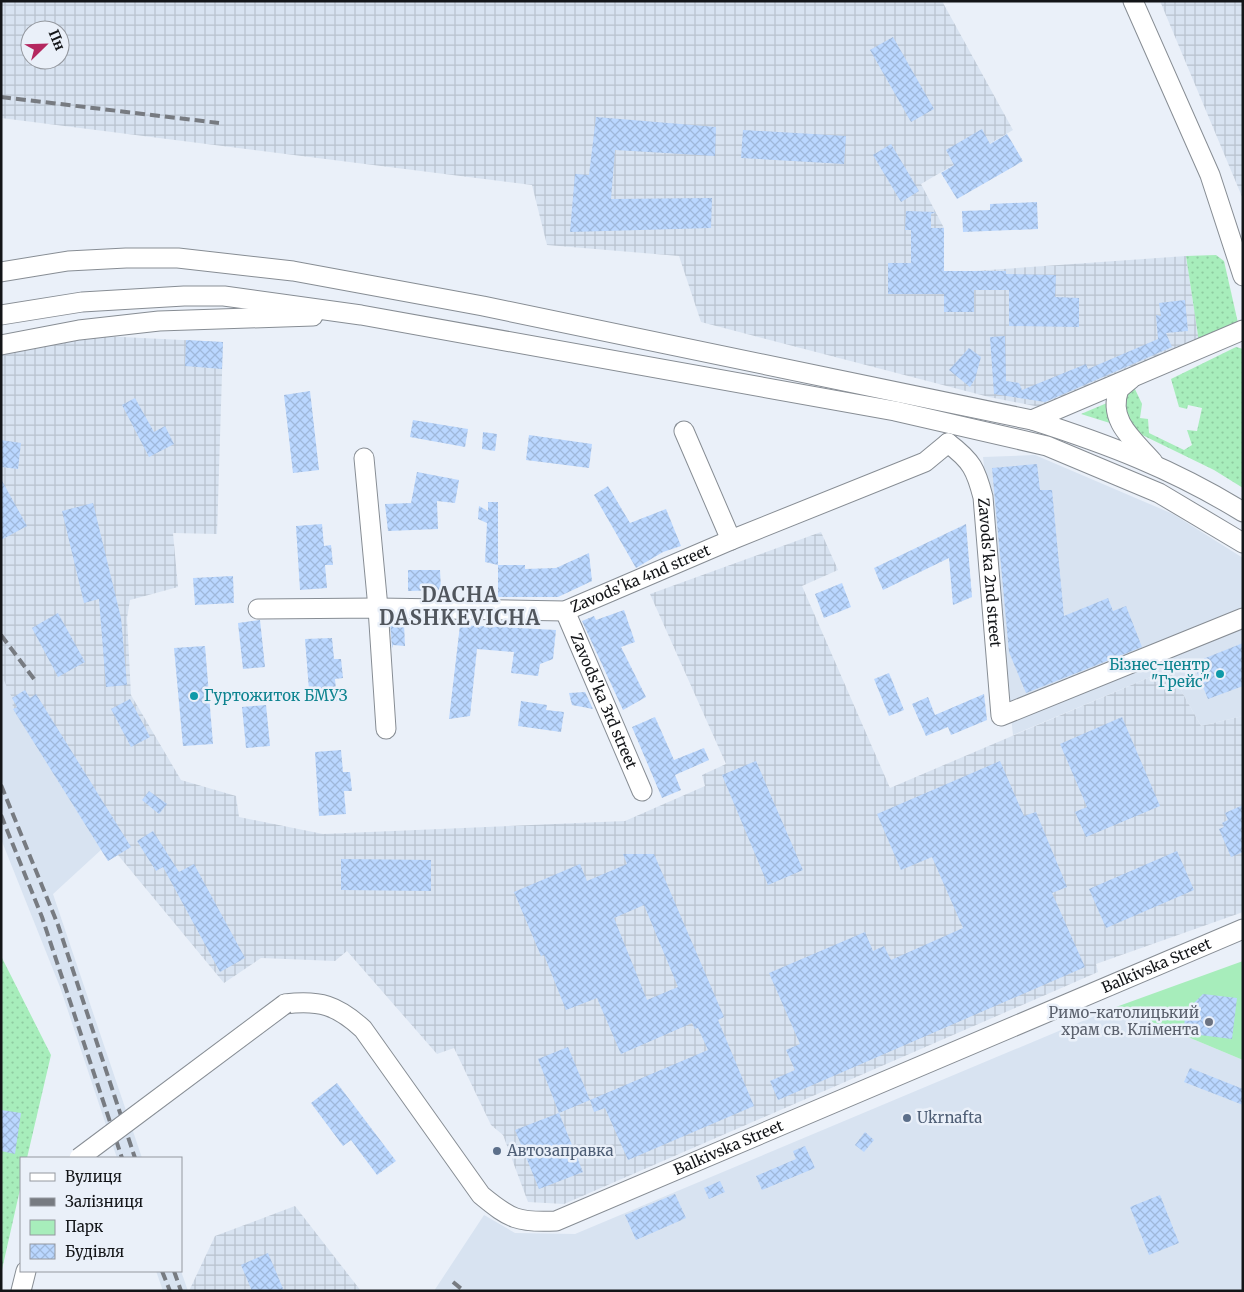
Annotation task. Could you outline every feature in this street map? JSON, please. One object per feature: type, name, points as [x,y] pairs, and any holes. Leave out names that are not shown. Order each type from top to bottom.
[{"type":"street","points":[[1134,1],[1210,175],[1243,276]]},
{"type":"street","points":[[1,272],[68,261],[178,258],[293,271],[483,306],[1032,420],[1099,442],[1156,464],[1211,492],[1243,512]]},
{"type":"street","points":[[1,315],[82,302],[184,296],[224,296],[361,315],[895,411],[1047,446],[1159,493],[1243,543]]},
{"type":"street","points":[[1,346],[78,330],[159,321],[361,315]]},
{"type":"street","points":[[1032,420],[1243,330]]},
{"type":"street","points":[[1131,379],[1119,389],[1116,415],[1122,426],[1156,464]]},
{"type":"street","points":[[945,423],[948,443]]},
{"type":"street","points":[[684,431],[731,540]]},
{"type":"street","name":"Zavods'ka 4nd street","points":[[258,609],[378,608],[565,612],[731,540],[925,462],[948,443]]},
{"type":"street","name":"Zavods'ka 2nd street","points":[[948,443],[965,456],[977,471],[983,497],[1001,716],[1243,618]]},
{"type":"street","points":[[364,458],[378,608],[386,729]]},
{"type":"street","name":"Zavods'ka 3rd street","points":[[565,612],[642,791]]},
{"type":"street","name":"Balkivska Street","points":[[80,1157],[285,1004],[309,1002],[327,1005],[346,1013],[363,1029],[481,1194],[502,1212],[528,1222],[556,1220],[590,1208],[1243,929]]},
{"type":"street","points":[[21,1291],[26,1272]]},
{"type":"shaded area","points":[[1,1],[942,1],[1013,130],[921,184],[944,228],[944,271],[974,271],[1186,256],[1199,342],[1045,408],[989,397],[701,322],[679,256],[547,245],[532,185],[1,118]]},
{"type":"shaded area","points":[[1160,1],[1243,1],[1243,199]]},
{"type":"shaded area","points":[[81,335],[223,342],[217,534],[173,533],[178,587],[130,600],[127,618],[131,695],[181,780],[236,796],[239,817],[323,834],[625,821],[705,786],[702,775],[726,764],[650,594],[821,532],[838,570],[802,586],[890,788],[1169,669],[1201,726],[1243,716],[1243,912],[1096,964],[1098,972],[564,1204],[528,1202],[503,1135],[491,1125],[454,1048],[437,1054],[347,951],[335,961],[261,958],[224,983],[118,855],[108,861],[13,709],[12,698],[1,674],[1,351]]},
{"type":"shaded area","points":[[1035,455],[1173,514],[1243,558],[1243,716],[1201,726],[1169,669],[1013,735],[983,457]]},
{"type":"shaded area","points":[[1,668],[21,717],[71,802],[102,849],[53,894],[142,1157],[117,1157],[60,987],[1,839]]},
{"type":"shaded area","points":[[1116,1007],[1243,1060],[1243,1291],[434,1291],[484,1215],[515,1233],[575,1234]]},
{"type":"shaded area","points":[[295,1206],[361,1291],[189,1291],[215,1236]]},
{"type":"shaded area","points":[[156,1272],[181,1272],[188,1291],[163,1291]]},
{"type":"green space","points":[[1216,255],[1224,261],[1238,323],[1199,342],[1186,256]]},
{"type":"green space","points":[[1236,347],[1243,349],[1243,488],[1214,470],[1132,430],[1123,404],[1128,392],[1134,387],[1142,404],[1140,418],[1148,419],[1149,433],[1184,450],[1192,445],[1187,430],[1197,431],[1202,408],[1188,405],[1187,409],[1179,407],[1171,379]]},
{"type":"green space","points":[[1107,403],[1113,424],[1081,414]]},
{"type":"green space","points":[[1,956],[51,1055],[27,1157],[20,1157],[20,1189],[1,1274]]},
{"type":"green space","points":[[1243,961],[1243,1060],[1116,1007]]},
{"type":"building","points":[[893,37],[934,109],[911,122],[870,50]]},
{"type":"building","points":[[596,117],[716,127],[715,156],[615,150],[611,199],[712,198],[711,228],[570,232],[575,174],[589,175]]},
{"type":"building","points":[[982,129],[990,144],[1007,134],[1023,161],[957,199],[941,173],[954,165],[946,150]]},
{"type":"building","points":[[743,130],[846,136],[844,164],[741,158]]},
{"type":"building","points":[[891,144],[919,191],[901,202],[873,155]]},
{"type":"building","points":[[1037,202],[1038,229],[963,232],[962,211],[990,210],[990,204]]},
{"type":"building","points":[[906,211],[936,212],[931,214],[931,228],[944,228],[944,271],[1006,271],[1006,274],[1056,275],[1055,297],[1079,298],[1079,327],[1009,326],[1009,290],[974,290],[974,312],[944,312],[944,294],[888,294],[888,263],[911,263],[911,230],[905,230]]},
{"type":"building","points":[[1185,300],[1188,331],[1166,333],[1172,347],[1045,402],[994,394],[990,337],[1005,336],[1006,381],[1019,383],[1022,390],[1086,364],[1088,369],[1158,339],[1156,315],[1161,316],[1159,303]]},
{"type":"building","points":[[186,340],[223,342],[222,369],[185,366]]},
{"type":"building","points":[[969,348],[981,357],[975,379],[970,387],[949,370]]},
{"type":"building","points":[[310,391],[319,470],[293,473],[284,395]]},
{"type":"building","points":[[135,398],[154,432],[165,426],[174,444],[149,457],[122,405]]},
{"type":"building","points":[[413,420],[468,429],[465,447],[410,437]]},
{"type":"building","points":[[483,432],[497,434],[495,451],[482,449]]},
{"type":"building","points":[[529,435],[592,444],[589,468],[526,460]]},
{"type":"building","points":[[1,440],[21,443],[18,469],[1,467]]},
{"type":"building","points":[[1037,464],[1040,490],[1052,490],[1064,616],[1108,598],[1113,611],[1126,606],[1142,647],[1026,693],[1009,652],[992,468]]},
{"type":"building","points":[[417,472],[459,480],[455,503],[437,501],[438,529],[388,531],[385,504],[411,503]]},
{"type":"building","points":[[1,479],[27,526],[1,540]]},
{"type":"building","points":[[608,486],[630,523],[666,509],[681,546],[663,552],[636,568],[594,495]]},
{"type":"building","points":[[488,502],[498,502],[498,565],[485,562],[487,523],[478,519],[479,506],[488,511]]},
{"type":"building","points":[[93,503],[121,618],[127,685],[106,687],[99,599],[84,603],[62,511]]},
{"type":"building","points":[[322,524],[324,546],[331,545],[333,565],[325,565],[327,588],[300,590],[296,526]]},
{"type":"building","points":[[966,524],[972,597],[953,605],[949,558],[883,590],[874,568]]},
{"type":"building","points":[[589,553],[592,581],[558,597],[498,597],[498,565],[525,565],[525,569],[556,568]]},
{"type":"building","points":[[408,570],[440,570],[441,590],[408,591]]},
{"type":"building","points":[[233,576],[234,603],[195,605],[193,578]]},
{"type":"building","points":[[842,583],[851,607],[824,618],[815,594]]},
{"type":"building","points":[[624,610],[635,642],[621,647],[646,697],[623,710],[582,621],[594,616],[596,620]]},
{"type":"building","points":[[58,613],[85,662],[58,677],[32,628]]},
{"type":"building","points":[[260,620],[265,667],[243,669],[238,623]]},
{"type":"building","points":[[390,623],[404,623],[405,646],[393,645],[392,648]]},
{"type":"building","points":[[460,625],[556,630],[553,659],[540,664],[538,676],[511,673],[514,652],[477,649],[470,716],[449,719]]},
{"type":"building","points":[[332,638],[334,659],[341,659],[343,678],[335,679],[337,701],[310,703],[305,639]]},
{"type":"building","name":"Бізнес-центр \"Грейс\"","points":[[1243,643],[1243,686],[1208,699],[1193,663]]},
{"type":"building","name":"Гуртожиток БМУЗ","points":[[205,646],[213,744],[183,746],[174,648]]},
{"type":"building","points":[[889,673],[904,710],[889,716],[874,679]]},
{"type":"building","points":[[25,690],[30,698],[36,694],[131,847],[108,861],[13,709],[17,707],[12,698]]},
{"type":"building","points":[[585,692],[593,709],[572,705],[569,693]]},
{"type":"building","points":[[984,694],[987,720],[951,735],[948,727],[926,736],[912,704],[928,697],[935,715]]},
{"type":"building","points":[[130,699],[150,737],[131,747],[111,709]]},
{"type":"building","points":[[521,701],[547,705],[546,710],[564,712],[561,732],[518,726]]},
{"type":"building","points":[[266,705],[270,746],[246,748],[242,707]]},
{"type":"building","points":[[655,717],[674,760],[704,748],[709,760],[675,775],[681,790],[662,798],[632,727]]},
{"type":"building","points":[[1122,717],[1160,806],[1086,837],[1075,812],[1087,807],[1060,744]]},
{"type":"building","points":[[341,750],[343,772],[350,772],[352,791],[344,791],[346,814],[319,816],[315,752]]},
{"type":"building","points":[[756,761],[803,870],[768,885],[722,775]]},
{"type":"building","points":[[1000,761],[1024,816],[1036,812],[1067,887],[1052,893],[1085,967],[778,1100],[770,1081],[795,1070],[786,1050],[800,1044],[769,973],[865,932],[873,951],[884,946],[891,960],[963,928],[932,857],[901,870],[877,814]]},
{"type":"building","points":[[149,791],[167,804],[159,814],[142,800]]},
{"type":"building","points":[[1243,805],[1243,852],[1231,857],[1219,829],[1224,827],[1222,823],[1228,820],[1225,813]]},
{"type":"building","points":[[153,831],[179,872],[194,864],[245,958],[220,972],[163,867],[156,871],[137,841]]},
{"type":"building","points":[[1177,851],[1194,890],[1106,928],[1089,889]]},
{"type":"building","points":[[623,854],[654,854],[724,1017],[718,1020],[754,1106],[628,1160],[605,1108],[594,1112],[590,1100],[708,1050],[698,1028],[695,1029],[692,1023],[621,1054],[597,998],[566,1010],[544,955],[541,956],[514,892],[580,864],[587,881],[627,864]],"holes":[[[644,905],[678,987],[647,1000],[614,918]]]},
{"type":"building","points":[[341,859],[431,860],[431,891],[341,890]]},
{"type":"building","name":"Римо-католицький храм св. Клімента","points":[[1203,994],[1237,998],[1232,1039],[1183,1033],[1186,1011]]},
{"type":"building","points":[[568,1047],[590,1100],[559,1113],[538,1059]]},
{"type":"building","points":[[1190,1068],[1243,1089],[1243,1105],[1184,1082]]},
{"type":"building","points":[[337,1083],[396,1161],[377,1175],[351,1140],[343,1146],[311,1103]]},
{"type":"building","points":[[1,1110],[21,1113],[15,1154],[1,1151]]},
{"type":"building","points":[[559,1113],[583,1172],[539,1189],[515,1130]]},
{"type":"building","points":[[865,1132],[874,1140],[864,1152],[855,1145]]},
{"type":"building","points":[[805,1146],[815,1168],[762,1190],[756,1176],[796,1159],[793,1151]]},
{"type":"building","points":[[720,1181],[725,1192],[709,1199],[704,1188]]},
{"type":"building","points":[[675,1194],[686,1218],[636,1240],[625,1215]]},
{"type":"building","points":[[1160,1195],[1179,1243],[1149,1255],[1130,1207]]},
{"type":"building","points":[[268,1253],[284,1291],[252,1291],[241,1265]]},
{"type":"railway","points":[[1,97],[219,123]]},
{"type":"railway","points":[[1,635],[37,683]]},
{"type":"railway","points":[[1,785],[58,925],[135,1157]]},
{"type":"railway","points":[[1,815],[42,917],[122,1157]]},
{"type":"railway","points":[[162,1272],[170,1291]]},
{"type":"railway","points":[[174,1272],[181,1291]]},
{"type":"railway","points":[[453,1282],[464,1291]]},
{"type":"place","name":"Бізнес-центр \"Грейс\"","points":[[1220,674]]},
{"type":"place","name":"Гуртожиток БМУЗ","points":[[194,696]]},
{"type":"place","name":"Римо-католицький храм св. Клімента","points":[[1209,1022]]},
{"type":"place","name":"Ukrnafta","points":[[907,1118]]},
{"type":"place","name":"Автозаправка","points":[[497,1151]]},
{"type":"district","name":"DACHA DASHKEVICHA","points":[[460,606]]}]
